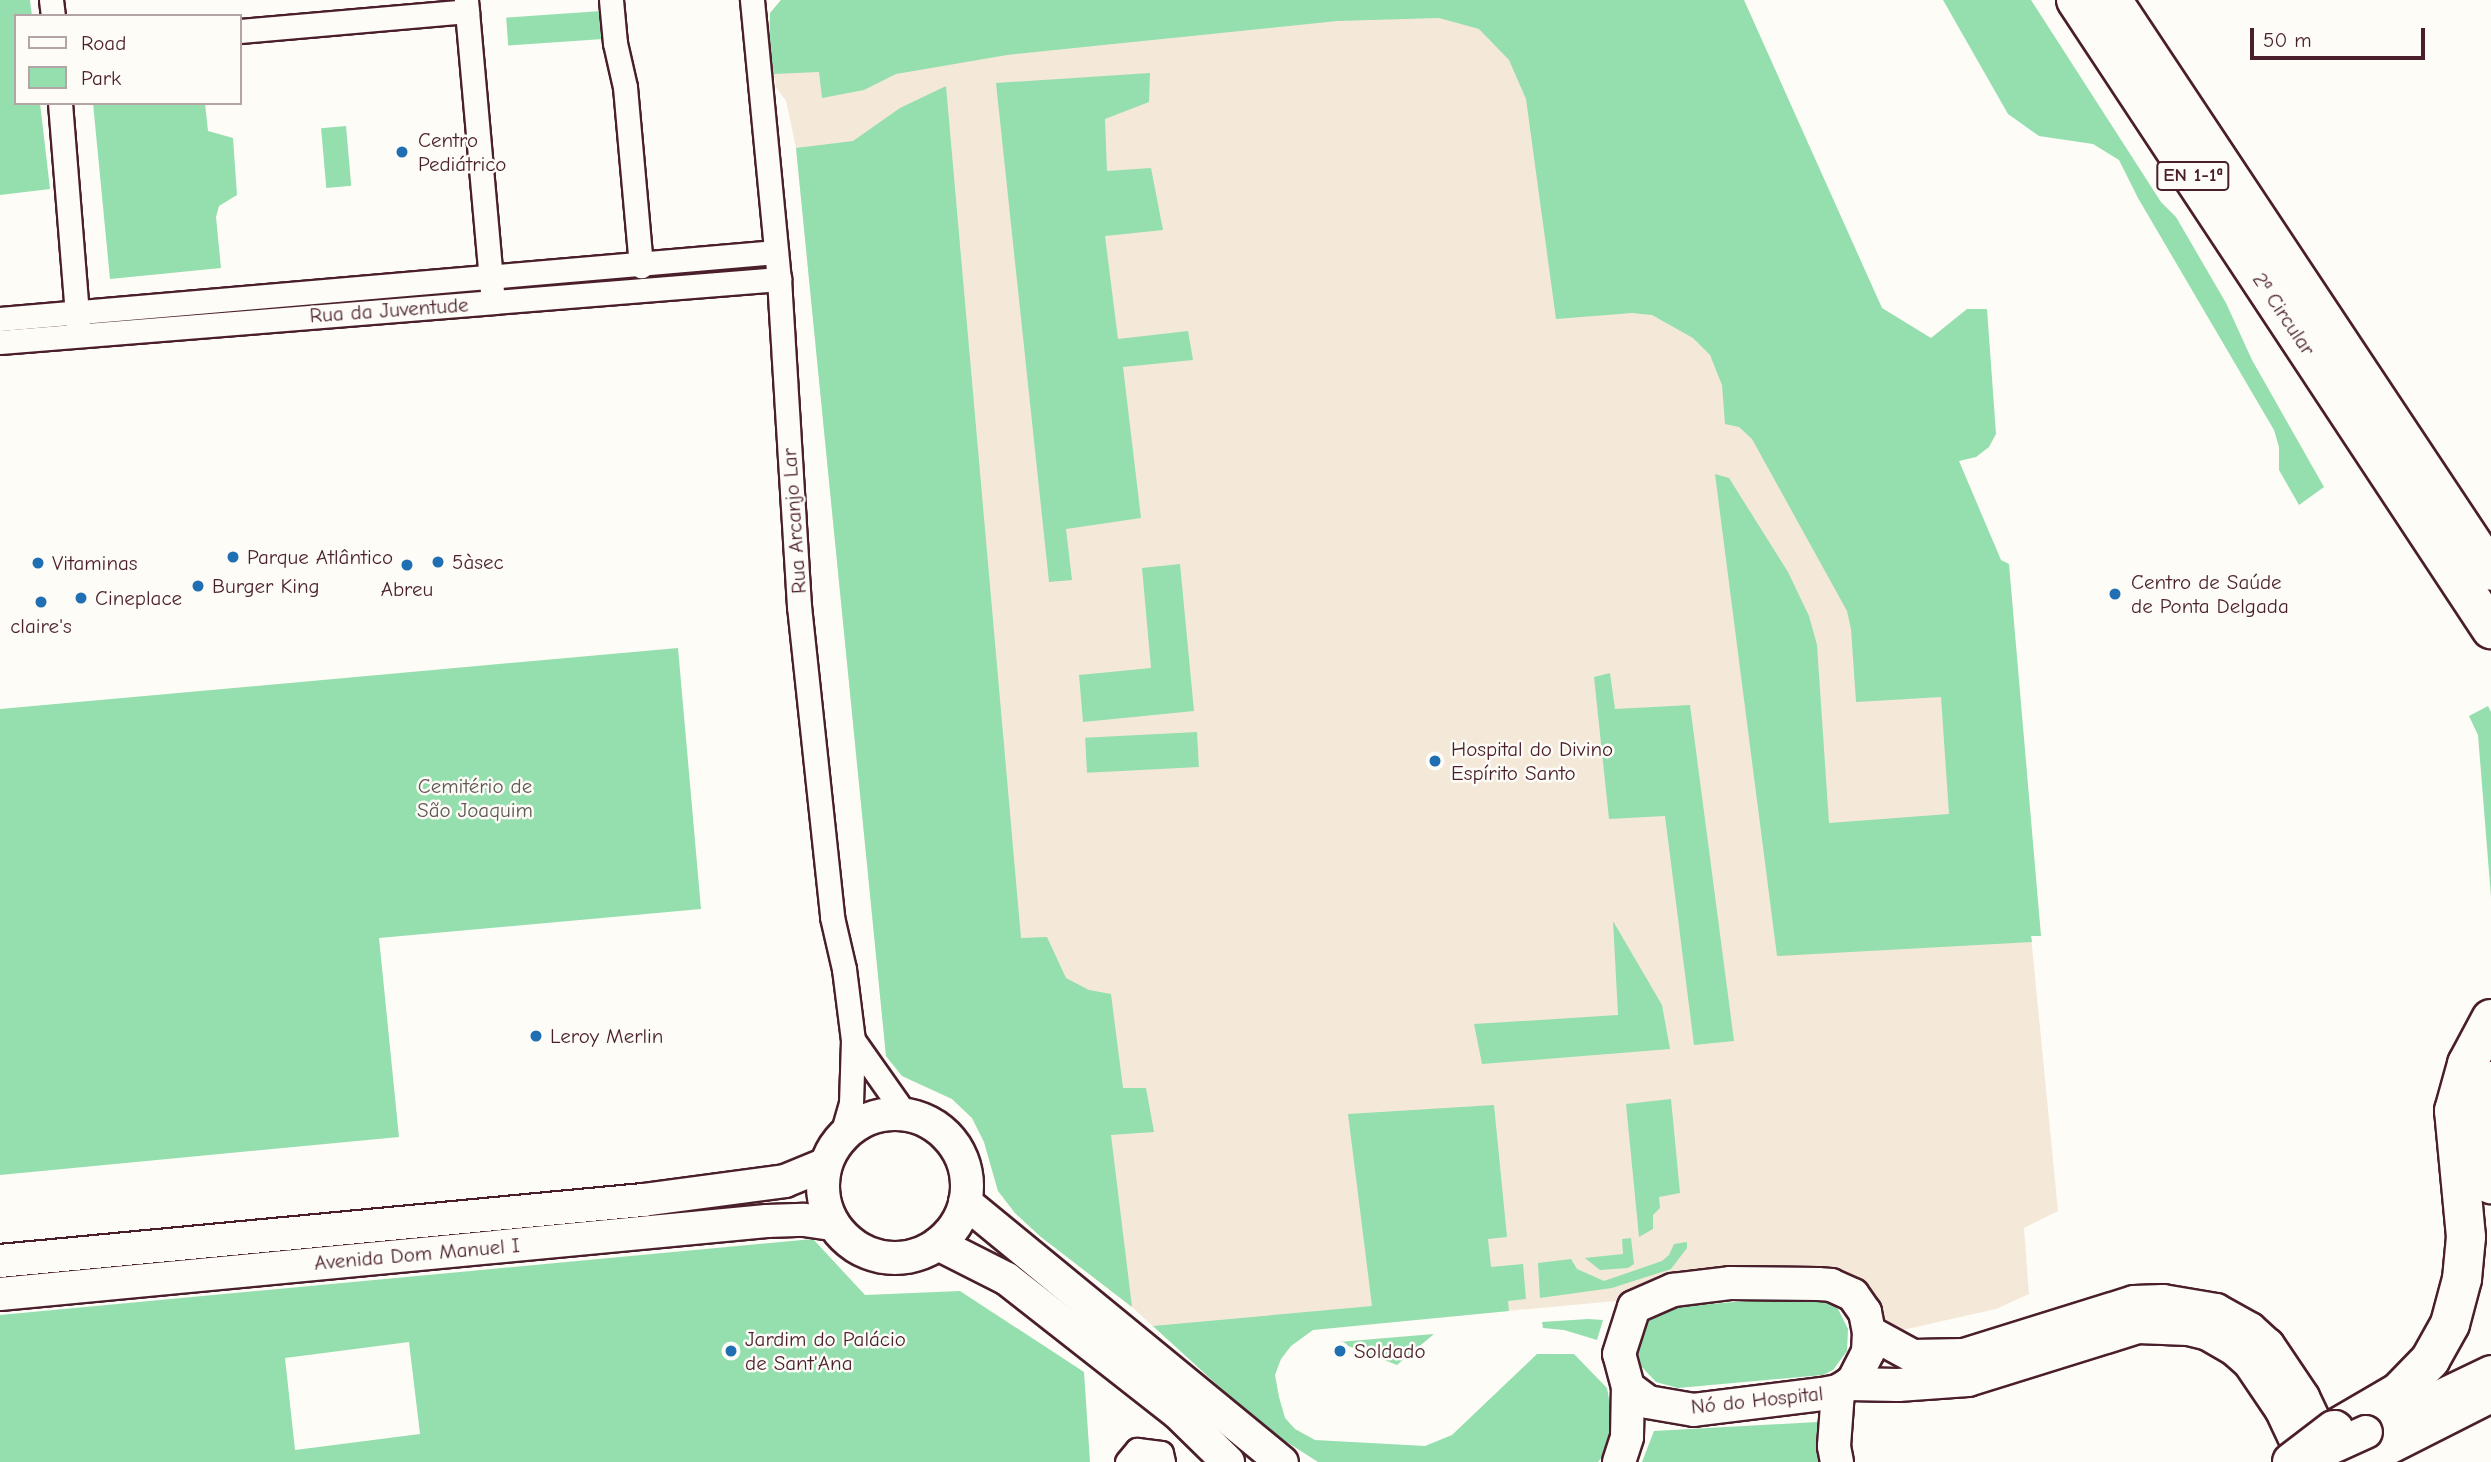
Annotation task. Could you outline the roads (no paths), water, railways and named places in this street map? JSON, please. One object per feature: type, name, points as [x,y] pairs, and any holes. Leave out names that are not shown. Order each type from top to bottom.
[{"type":"highway","name":"2ª Circular","points":[[2076,0],[2491,629]]},
{"type":"highway","name":"2ª Circular","points":[[2112,0],[2491,571]]},
{"type":"highway","points":[[2292,1462],[2354,1448],[2399,1392],[2430,1360],[2450,1324],[2462,1279],[2466,1237],[2454,1111],[2467,1064],[2491,1019]]},
{"type":"highway","points":[[2491,1081],[2481,1108],[2479,1140],[2491,1184]]},
{"type":"main road","points":[[883,1115],[906,1115],[929,1122],[947,1136],[960,1156],[966,1178],[965,1202],[955,1225],[938,1244],[917,1255],[893,1258],[870,1254],[849,1242],[833,1224],[825,1205],[823,1184],[834,1151],[860,1123],[883,1115]]},
{"type":"main road","name":"Avenida Dom Manuel I","points":[[0,1261],[643,1200],[785,1181],[834,1151]]},
{"type":"main road","points":[[965,1202],[1282,1462]]},
{"type":"main road","name":"Avenida Dom Manuel I","points":[[0,1294],[767,1221],[804,1220],[833,1224]]},
{"type":"main road","points":[[938,1244],[1007,1279],[1178,1413],[1228,1462]]},
{"type":"main road","points":[[1619,1462],[1627,1437],[1628,1387],[1619,1354],[1634,1307],[1672,1290],[1730,1283],[1831,1285],[1853,1296],[1865,1312],[1869,1332],[1913,1356],[1964,1355],[2134,1302],[2163,1301],[2216,1310],[2250,1329],[2268,1345],[2303,1397],[2354,1448]]},
{"type":"main road","points":[[1837,1462],[1834,1446],[1844,1387],[1968,1380],[2138,1327],[2188,1329],[2206,1334],[2235,1350],[2249,1362],[2281,1409],[2306,1462]]},
{"type":"main road","name":"Nó do Hospital","points":[[1628,1387],[1648,1402],[1694,1410],[1844,1387],[1861,1370],[1868,1352],[1869,1332]]},
{"type":"main road","points":[[2354,1448],[2491,1372]]},
{"type":"main road","points":[[2300,1462],[2354,1448],[2491,1396]]},
{"type":"street","points":[[611,0],[615,43],[625,87],[641,266]]},
{"type":"street","name":"Rua Arcanjo Lar","points":[[752,0],[779,279],[799,606],[832,917],[844,969],[853,1040],[851,1103],[834,1151]]},
{"type":"street","points":[[242,32],[466,6],[493,303]]},
{"type":"street","points":[[60,105],[79,335]]},
{"type":"street","name":"Rua da Juventude","points":[[0,319],[641,266],[776,252]]},
{"type":"street","name":"Rua da Juventude","points":[[0,342],[779,279]]},
{"type":"street","points":[[853,1040],[906,1115]]},
{"type":"street","points":[[1127,1462],[1137,1450],[1161,1453],[1163,1462]]},
{"type":"place","name":"Centro Pediátrico","points":[[402,152]]},
{"type":"place","name":"Parque Atlântico","points":[[233,557]]},
{"type":"place","name":"5àsec","points":[[438,562]]},
{"type":"place","name":"Vitaminas","points":[[38,563]]},
{"type":"place","name":"Abreu","points":[[407,565]]},
{"type":"place","name":"Burger King","points":[[198,586]]},
{"type":"place","name":"Centro de Saúde de Ponta Delgada","points":[[2115,594]]},
{"type":"place","name":"Cineplace","points":[[81,598]]},
{"type":"place","name":"claire's","points":[[41,602]]},
{"type":"place","name":"Hospital do Divino Espírito Santo","points":[[1435,761]]},
{"type":"place","name":"Leroy Merlin","points":[[536,1036]]},
{"type":"place","name":"Jardim do Palácio de Sant'Ana","points":[[731,1351]]},
{"type":"place","name":"Soldado","points":[[1340,1351]]},
{"type":"park label","name":"Cemitério de São Joaquim","points":[[475,798]]}]
